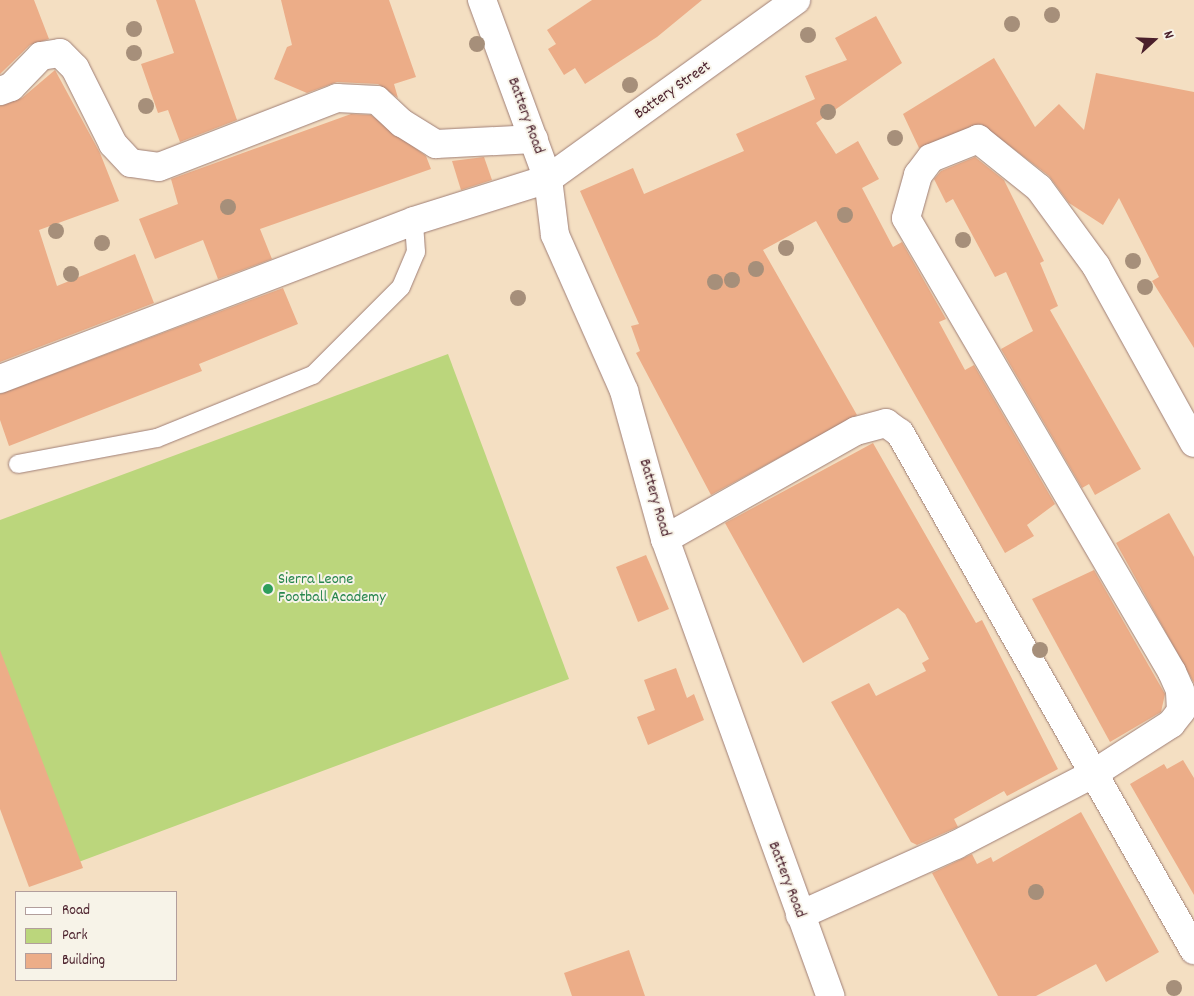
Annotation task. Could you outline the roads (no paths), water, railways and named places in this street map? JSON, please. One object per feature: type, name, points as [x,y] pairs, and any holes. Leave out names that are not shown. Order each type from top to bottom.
[{"type":"street","name":"Battery Road","points":[[482,0],[548,179],[555,235],[624,391],[665,539],[830,996]]},
{"type":"street","name":"Battery Street","points":[[0,379],[414,221],[548,179],[796,0]]},
{"type":"street","points":[[0,92],[11,87],[41,56],[60,53],[75,68],[113,144],[130,162],[159,167],[337,98],[377,100],[402,123],[436,144],[534,139]]},
{"type":"street","points":[[800,915],[956,845],[1093,774],[1171,724],[1181,711],[1180,690],[906,218],[918,175],[931,158],[978,139],[1039,188],[1096,266],[1194,443]]},
{"type":"street","points":[[665,539],[856,431],[886,423],[900,433],[1194,950]]},
{"type":"lane","points":[[18,464],[157,438],[313,374],[401,287],[416,252],[414,221]]},
{"type":"place","name":"Sierra Leone Football Academy","points":[[268,589]]}]
